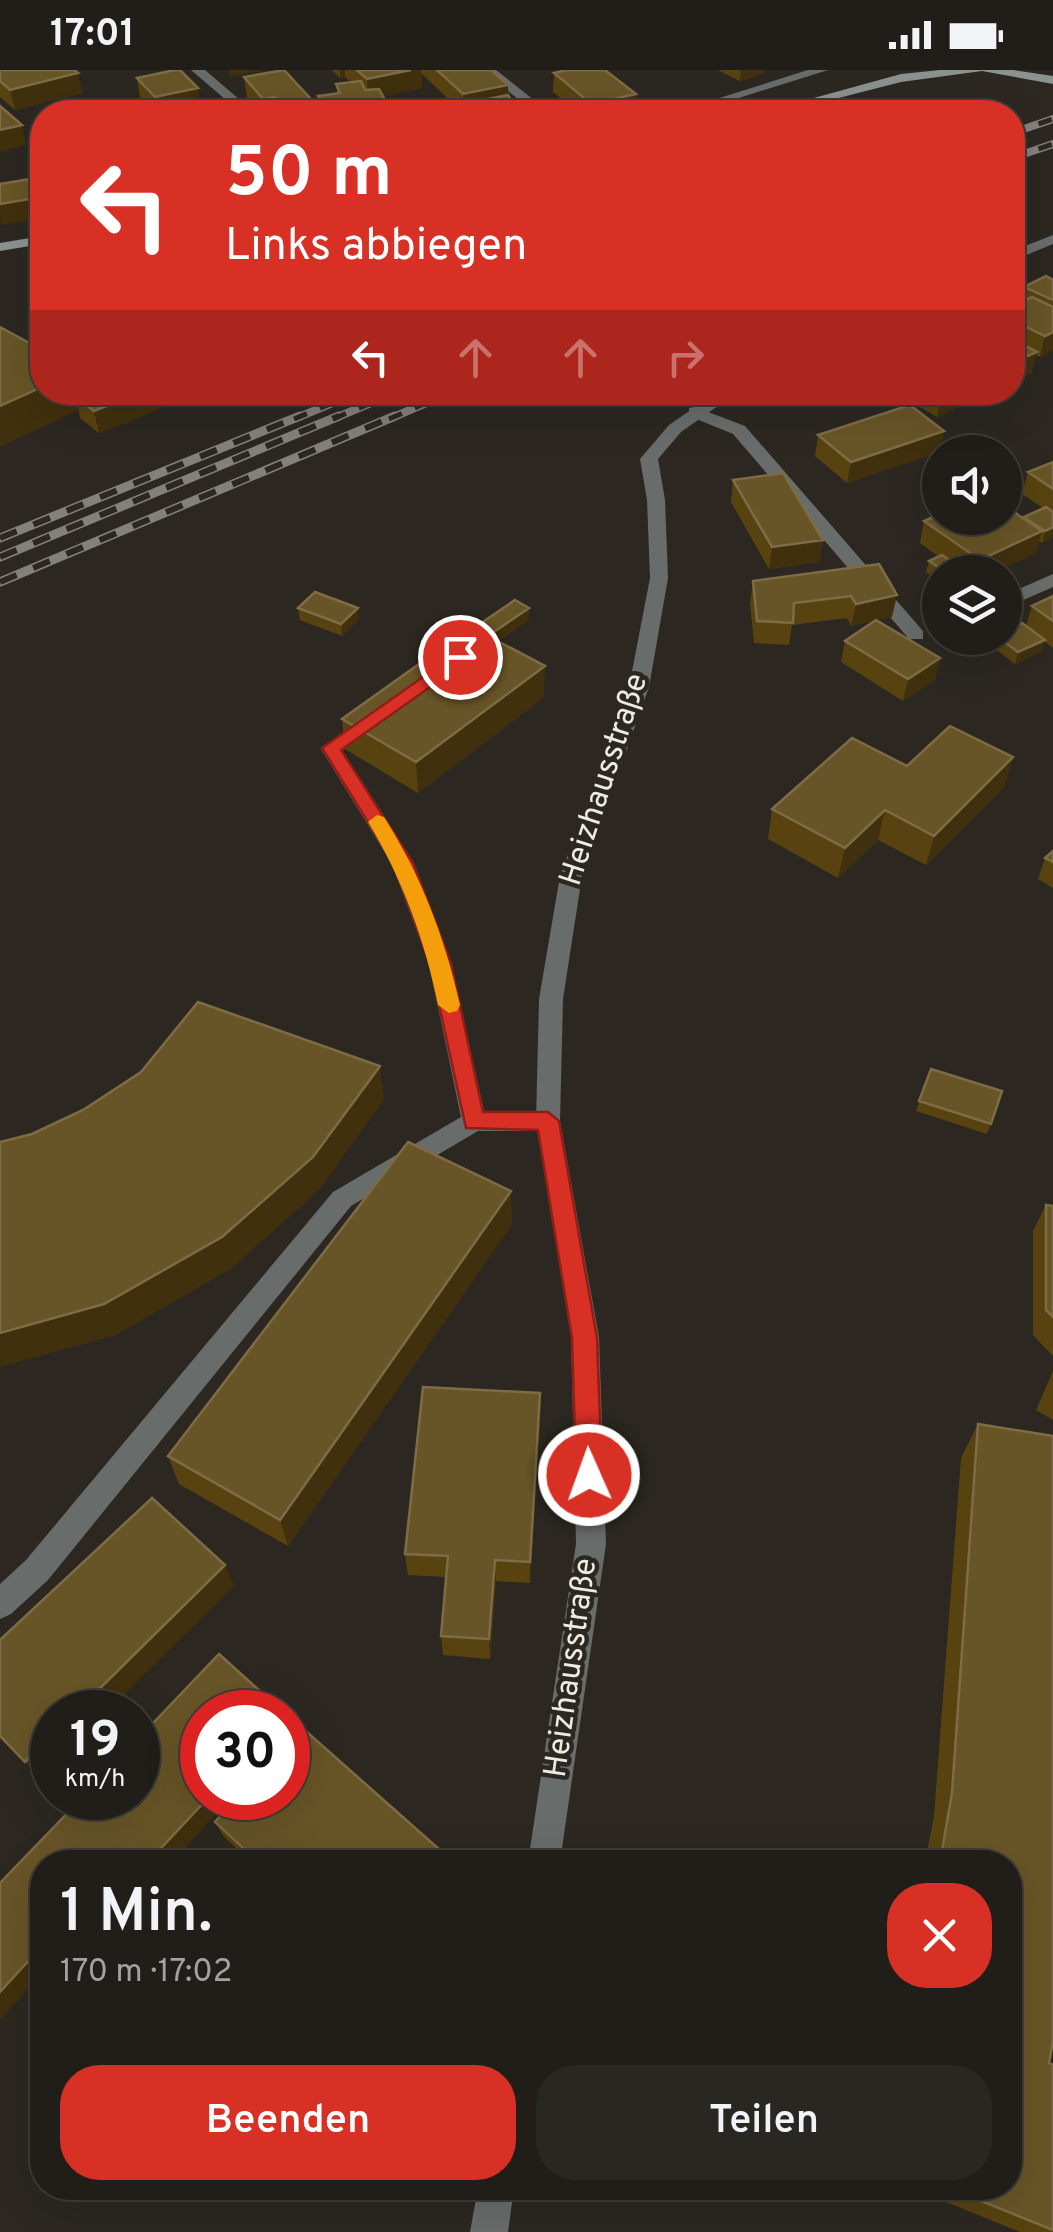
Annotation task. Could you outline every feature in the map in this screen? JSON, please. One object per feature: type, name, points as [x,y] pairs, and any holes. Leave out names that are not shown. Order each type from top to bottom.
[{"type":"street","points":[[197,70],[233,100]]},
{"type":"street","points":[[488,70],[527,100]]},
{"type":"street","points":[[722,100],[822,70]]},
{"type":"street","points":[[816,100],[901,78],[976,70]]},
{"type":"street","points":[[988,70],[1053,80]]},
{"type":"street","points":[[1025,251],[1053,238]]},
{"type":"street","points":[[0,246],[30,242]]},
{"type":"street","name":"Heizhausstraße","points":[[546,1850],[591,1544],[585,1338],[548,1121],[551,999],[571,876],[639,687],[659,578],[656,500],[649,459],[660,440],[707,405]]},
{"type":"street","points":[[695,412],[739,430],[916,634]]},
{"type":"street","points":[[1022,594],[1053,580]]},
{"type":"street","points":[[395,702],[331,748],[404,863],[440,964],[474,1121]]},
{"type":"street","points":[[0,1604],[38,1570],[342,1199],[474,1121],[548,1121]]},
{"type":"street","points":[[490,2232],[494,2200]]},
{"type":"building","points":[[0,70],[78,73],[10,90],[0,81]]},
{"type":"building","points":[[180,70],[198,88],[155,97],[137,78]]},
{"type":"building","points":[[284,70],[312,100],[263,99],[244,77]]},
{"type":"building","points":[[357,70],[411,70],[367,79]]},
{"type":"building","points":[[437,70],[491,70],[508,85],[463,94]]},
{"type":"building","points":[[605,70],[636,94],[586,100],[554,73]]},
{"type":"building","points":[[361,81],[365,90],[379,89],[385,100],[320,100],[318,96],[340,93],[336,84]]},
{"type":"building","points":[[508,95],[511,100],[484,100]]},
{"type":"building","points":[[0,106],[22,125],[0,130]]},
{"type":"building","points":[[30,179],[30,199],[0,204],[0,184]]},
{"type":"building","points":[[1046,276],[1053,280],[1053,300],[1025,287]]},
{"type":"building","points":[[1032,297],[1053,307],[1053,332],[1045,336],[1025,326],[1025,300]]},
{"type":"building","points":[[0,327],[30,343],[30,392],[0,406]]},
{"type":"building","points":[[1025,346],[1037,352],[1025,357]]},
{"type":"building","points":[[86,405],[109,405],[94,411]]},
{"type":"building","points":[[910,405],[944,431],[922,435],[922,438],[851,462],[818,435]]},
{"type":"building","points":[[1053,462],[1053,489],[1028,472]]},
{"type":"building","points":[[783,473],[823,540],[772,547],[733,480]]},
{"type":"building","points":[[1046,507],[1053,512],[1053,527],[1045,531],[1024,517]]},
{"type":"building","points":[[1022,517],[1042,531],[991,555],[973,555],[944,535],[1022,535]]},
{"type":"building","points":[[879,564],[897,595],[856,604],[851,596],[794,603],[793,623],[757,621],[753,581]]},
{"type":"building","points":[[315,592],[358,608],[341,624],[298,608]]},
{"type":"building","points":[[1053,596],[1053,621],[1032,606]]},
{"type":"building","points":[[515,600],[529,608],[488,636],[474,628]]},
{"type":"building","points":[[876,620],[922,647],[922,655],[940,658],[908,679],[845,641]]},
{"type":"building","points":[[1022,623],[1045,640],[1022,650]]},
{"type":"building","points":[[471,627],[545,666],[416,762],[342,719]]},
{"type":"building","points":[[950,726],[1013,757],[934,836],[885,810],[845,848],[772,809],[852,738],[907,766]]},
{"type":"building","points":[[198,1002],[380,1066],[313,1157],[222,1237],[104,1304],[0,1333],[0,1142],[32,1134],[83,1110],[141,1072]]},
{"type":"building","points":[[931,1069],[1002,1091],[991,1124],[919,1101]]},
{"type":"building","points":[[408,1142],[511,1191],[280,1520],[168,1456]]},
{"type":"building","points":[[1046,1205],[1053,1206],[1053,1317],[1046,1310]]},
{"type":"building","points":[[423,1387],[540,1393],[530,1562],[495,1560],[489,1639],[441,1636],[448,1556],[405,1554]]},
{"type":"building","points":[[978,1424],[1053,1436],[1053,2041],[1049,2063],[1053,2065],[1053,2230],[979,2200],[1022,2200],[1022,1850],[942,1850],[952,1793]]},
{"type":"building","points":[[152,1498],[225,1565],[98,1690],[30,1690],[30,1757],[25,1762],[0,1736],[0,1640]]},
{"type":"building","points":[[219,1654],[259,1690],[185,1690]]},
{"type":"building","points":[[180,1695],[180,1820],[187,1820],[159,1850],[32,1850],[61,1820],[160,1820],[160,1716]]},
{"type":"building","points":[[310,1735],[440,1850],[245,1850],[215,1822],[310,1820]]},
{"type":"building","points":[[30,1852],[30,1959],[0,1992],[0,1883]]},
{"type":"railway","points":[[1025,129],[1053,119]]},
{"type":"railway","points":[[1025,154],[1053,144]]},
{"type":"railway","points":[[294,419],[328,405]]},
{"type":"railway","points":[[333,419],[366,405]]},
{"type":"railway","points":[[389,419],[422,405]]},
{"type":"railway","points":[[0,538],[300,416]]},
{"type":"railway","points":[[0,557],[339,416]]},
{"type":"railway","points":[[0,582],[395,416]]},
{"type":"slow traffic","points":[[377,822],[404,863],[440,964],[449,1005]]},
{"type":"route","points":[[460,657],[331,748],[404,863],[440,964],[474,1121],[548,1121],[585,1338],[589,1475]]}]
